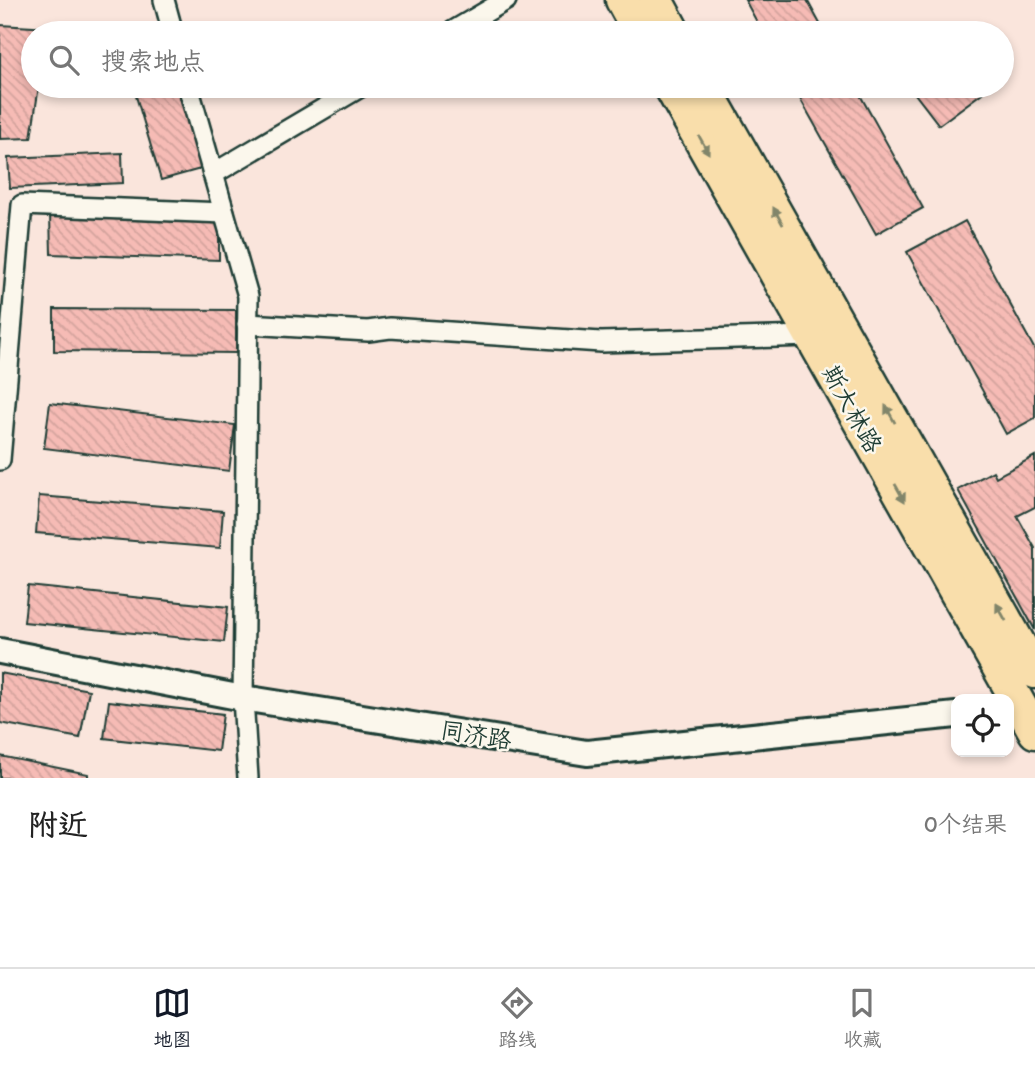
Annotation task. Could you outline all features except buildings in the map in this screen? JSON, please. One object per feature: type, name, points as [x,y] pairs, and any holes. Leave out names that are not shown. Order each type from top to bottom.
[{"type":"main road","points":[[622,0],[633,21]]},
{"type":"main road","points":[[656,0],[667,21]]},
{"type":"main road","name":"斯大林路","points":[[677,98],[1022,717]]},
{"type":"main road","name":"斯大林路","points":[[711,98],[1035,671]]},
{"type":"street","points":[[164,0],[170,21]]},
{"type":"street","points":[[470,21],[506,0]]},
{"type":"street","points":[[191,98],[248,296],[243,698],[248,778]]},
{"type":"street","points":[[213,174],[342,98]]},
{"type":"street","points":[[0,460],[22,205],[224,213]]},
{"type":"street","points":[[247,324],[368,331],[390,328],[601,342],[811,336]]},
{"type":"street","name":"同济路","points":[[0,651],[243,698],[587,752],[951,716]]}]
